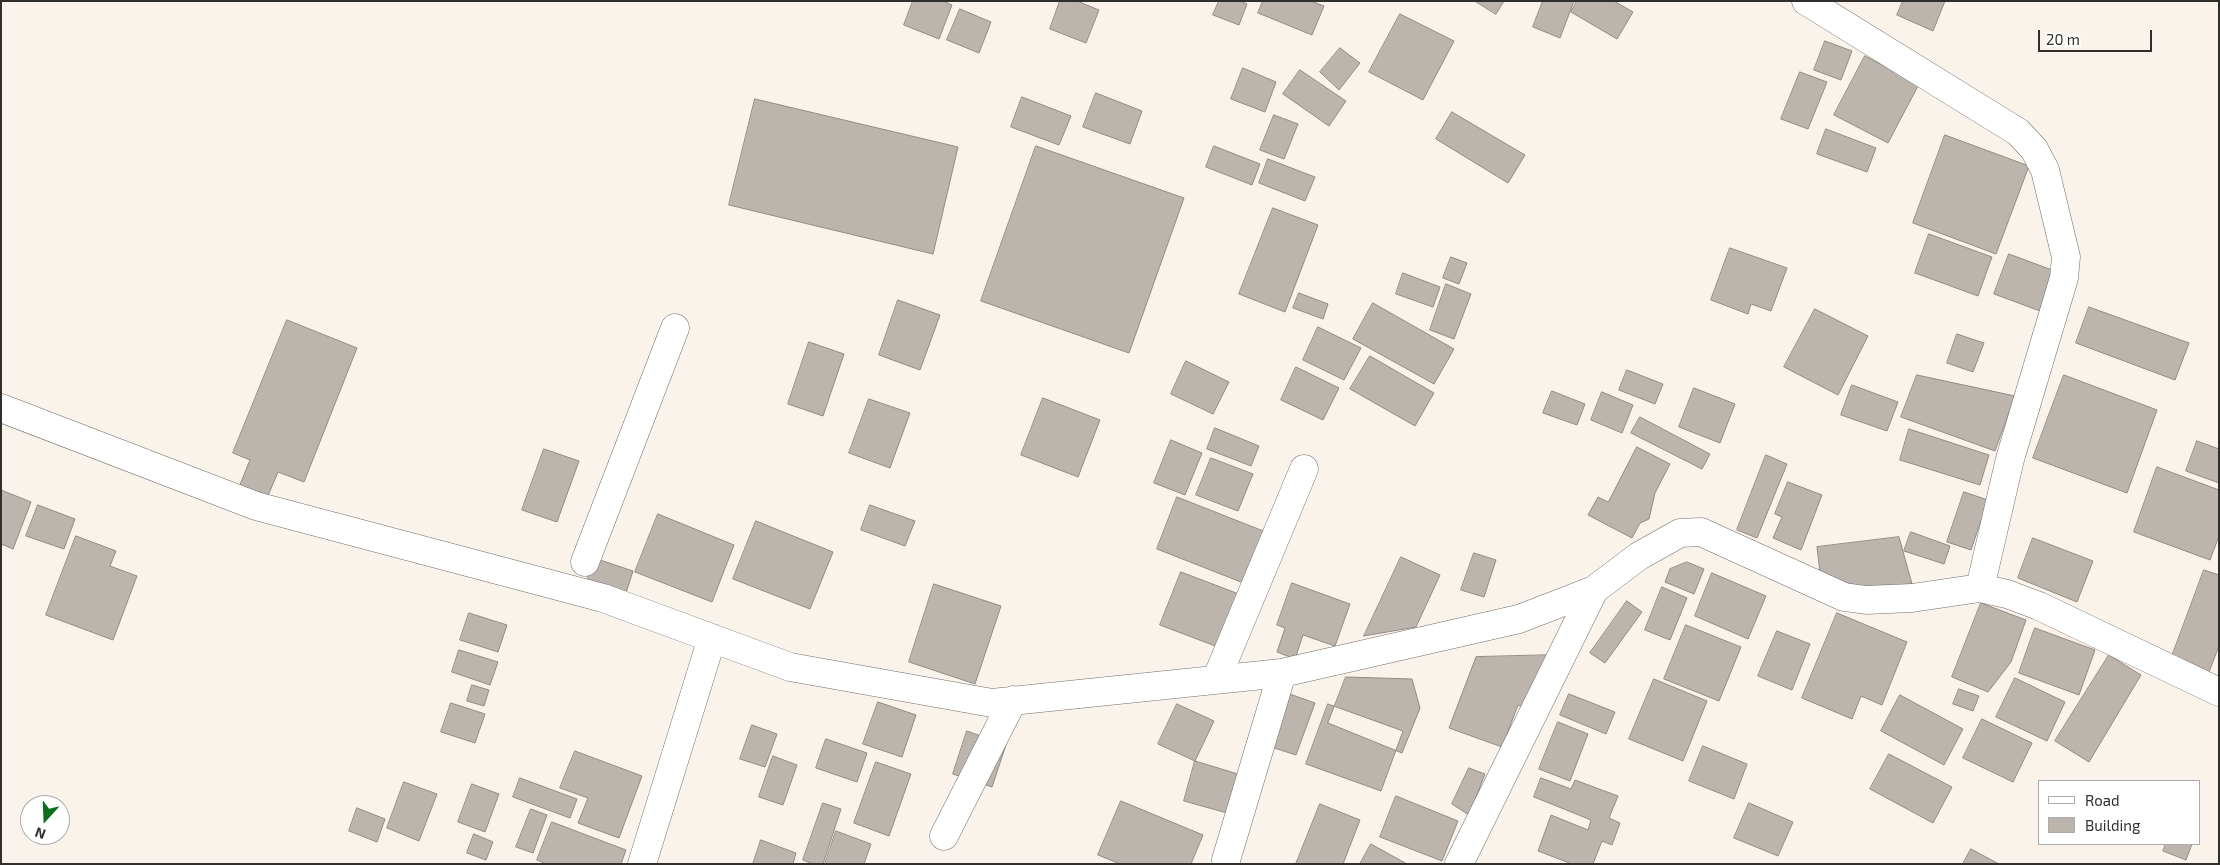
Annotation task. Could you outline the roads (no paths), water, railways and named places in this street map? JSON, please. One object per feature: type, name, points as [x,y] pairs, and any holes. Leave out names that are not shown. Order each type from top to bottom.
[{"type":"street","points":[[1806,1],[2018,132],[2034,149],[2045,170],[2066,257],[2064,278],[2010,458],[1980,588]]},
{"type":"street","points":[[585,562],[675,328]]},
{"type":"street","points":[[1,408],[256,506],[603,598],[790,667],[992,703],[1282,673],[1519,619],[1594,590],[1639,556],[1680,533],[1689,531],[1700,532],[1844,596],[1866,600],[1912,598],[1980,588],[2007,594],[2039,606],[2219,692]]},
{"type":"street","points":[[1216,680],[1304,469]]},
{"type":"street","points":[[1459,864],[1594,590]]},
{"type":"street","points":[[642,864],[712,638]]},
{"type":"street","points":[[1226,860],[1282,673]]},
{"type":"street","points":[[944,836],[1013,700]]}]
